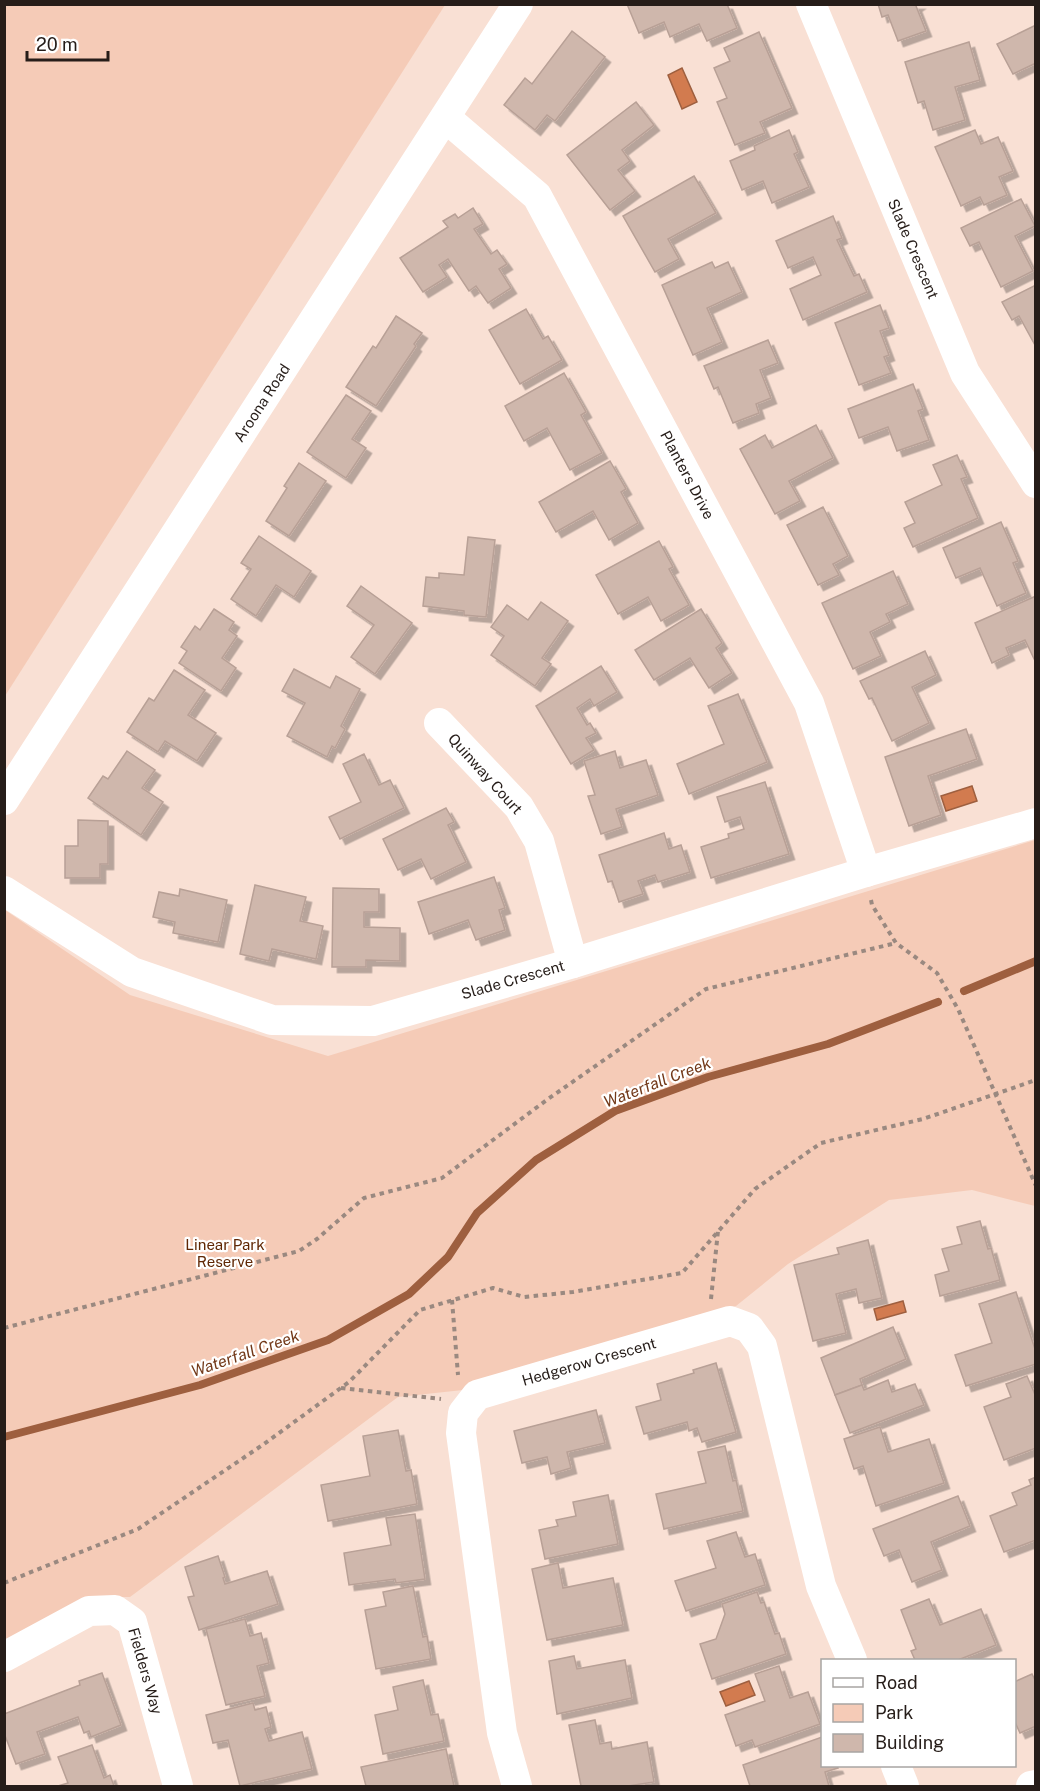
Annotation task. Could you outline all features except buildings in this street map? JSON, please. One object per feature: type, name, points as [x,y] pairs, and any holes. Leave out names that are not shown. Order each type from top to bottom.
[{"type":"street","name":"Aroona Road","points":[[4,800],[518,4]]},
{"type":"street","name":"Slade Crescent","points":[[811,4],[965,373],[1035,483]]},
{"type":"street","name":"Planters Drive","points":[[446,118],[537,196],[809,703],[866,872]]},
{"type":"street","name":"Quinway Court","points":[[439,723],[519,807],[539,841],[573,963]]},
{"type":"street","name":"Slade Crescent","points":[[4,891],[132,972],[272,1020],[373,1021],[1035,823]]},
{"type":"street","name":"Hedgerow Crescent","points":[[471,1403],[477,1395],[730,1321],[749,1328],[762,1346],[821,1586],[852,1659]]},
{"type":"street","points":[[471,1403],[463,1413],[461,1432],[502,1732],[517,1786]]},
{"type":"street","name":"Fielders Way","points":[[4,1657],[90,1611],[115,1610],[132,1622],[178,1786]]},
{"type":"street","points":[[896,1767],[904,1786]]},
{"type":"street","points":[[1031,1786],[1035,1785]]},
{"type":"path","points":[[866,872],[872,905],[896,943],[937,973],[958,1009],[1035,1186]]},
{"type":"path","points":[[4,1328],[299,1251],[317,1239],[364,1198],[442,1178],[548,1099],[706,989],[896,943]]},
{"type":"path","points":[[4,1583],[138,1529],[264,1444],[349,1382],[420,1310],[493,1288],[524,1297],[573,1292],[682,1273],[755,1189],[821,1143],[923,1119],[1035,1080]]},
{"type":"path","points":[[707,1328],[718,1231]]},
{"type":"path","points":[[452,1300],[457,1375],[471,1403]]},
{"type":"path","points":[[341,1388],[471,1403]]},
{"type":"green space","points":[[4,5],[445,5],[5,696]]},
{"type":"green space","name":"Linear Park Reserve","points":[[1035,840],[1035,1206],[972,1190],[889,1200],[788,1264],[736,1306],[463,1390],[398,1397],[130,1597],[94,1597],[5,1644],[5,910],[130,995],[328,1056]]},
{"type":"shaded area","points":[[682,68],[697,102],[682,109],[668,75]]},
{"type":"shaded area","points":[[972,786],[977,801],[946,811],[941,796]]},
{"type":"shaded area","points":[[903,1301],[906,1312],[877,1320],[874,1309]]},
{"type":"shaded area","points":[[749,1681],[755,1695],[726,1706],[720,1692]]},
{"type":"waterway","name":"Waterfall Creek","points":[[964,991],[1036,961]]},
{"type":"waterway","name":"Waterfall Creek","points":[[4,1437],[200,1385],[328,1340],[409,1294],[448,1257],[477,1213],[536,1160],[615,1111],[708,1077],[828,1044],[938,1002]]}]
